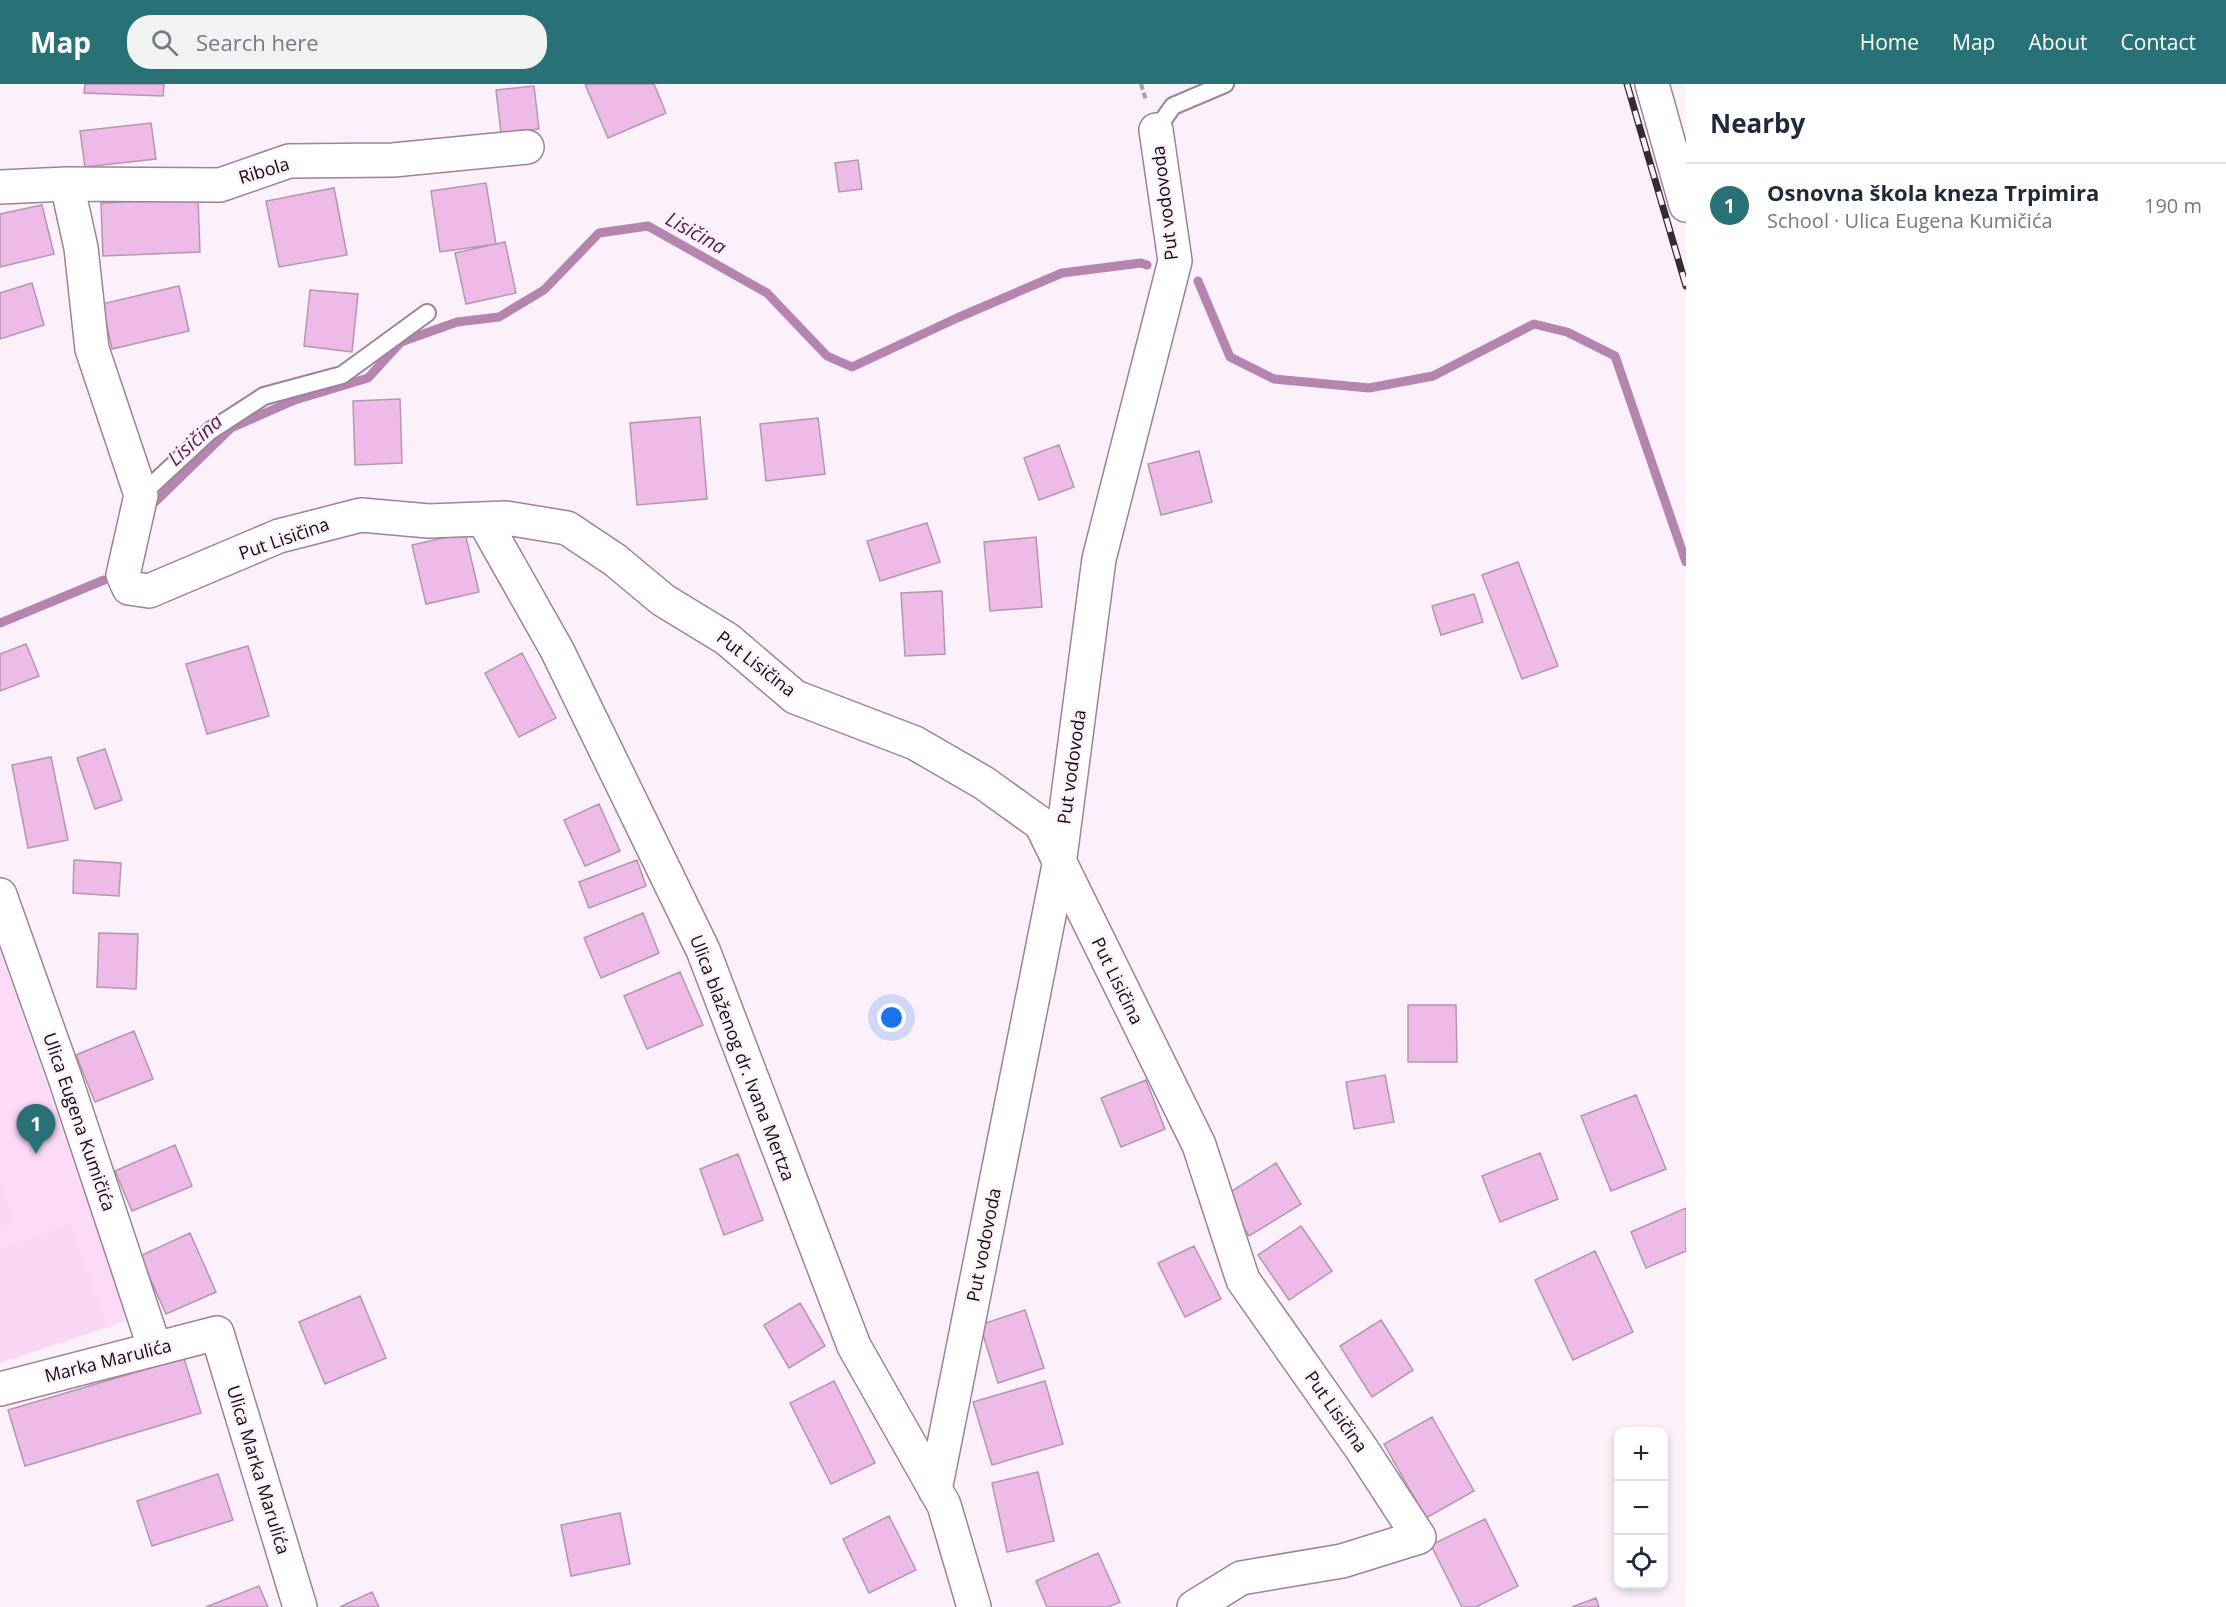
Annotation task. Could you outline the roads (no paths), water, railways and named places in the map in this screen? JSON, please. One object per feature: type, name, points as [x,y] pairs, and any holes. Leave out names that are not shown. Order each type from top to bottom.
[{"type":"street","points":[[1652,84],[1686,205]]},
{"type":"street","name":"Put vodovoda","points":[[935,1490],[1059,865],[1099,559],[1174,261],[1156,130]]},
{"type":"street","name":"Ribola","points":[[0,187],[67,184],[220,185],[289,161],[393,160],[527,147]]},
{"type":"street","points":[[67,184],[81,248],[92,349],[141,495]]},
{"type":"street","name":"Put Lisičina","points":[[141,495],[123,575],[129,588],[149,591],[279,536],[361,515],[429,521],[506,519],[567,528],[615,560],[663,600],[727,639],[795,697],[915,743],[984,783],[1041,824],[1059,865],[1199,1145],[1243,1280],[1361,1448],[1419,1537],[1342,1561],[1241,1578],[1194,1607]]},
{"type":"street","name":"Ulica blaženog dr. Ivana Mertza","points":[[483,519],[557,650],[703,950],[854,1346],[944,1505],[974,1607]]},
{"type":"street","name":"Ulica Eugena Kumičića","points":[[0,895],[64,1075],[155,1349]]},
{"type":"street","name":"Marka Marulića","points":[[0,1389],[217,1333]]},
{"type":"street","name":"Ulica Marka Marulića","points":[[217,1333],[300,1607]]},
{"type":"lane","name":"Put vodovoda","points":[[1156,130],[1173,106],[1225,84]]},
{"type":"lane","points":[[141,495],[210,431],[264,396],[342,375],[427,313]]},
{"type":"waterway","name":"Lisičina","points":[[155,502],[231,428],[295,400],[368,378],[401,342],[457,322],[499,317],[544,290],[599,233],[648,226],[767,293],[827,356],[852,367],[957,318],[1062,273],[1141,263],[1147,265]]},
{"type":"waterway","points":[[1198,281],[1230,357],[1274,379],[1369,388],[1433,376],[1534,324],[1567,332],[1615,356],[1686,562]]},
{"type":"waterway","name":"Lisičina","points":[[0,623],[104,580]]},
{"type":"railway","points":[[1627,84],[1686,286]]},
{"type":"place","name":"Osnovna škola kneza Trpimira","points":[[36,1154]]}]
